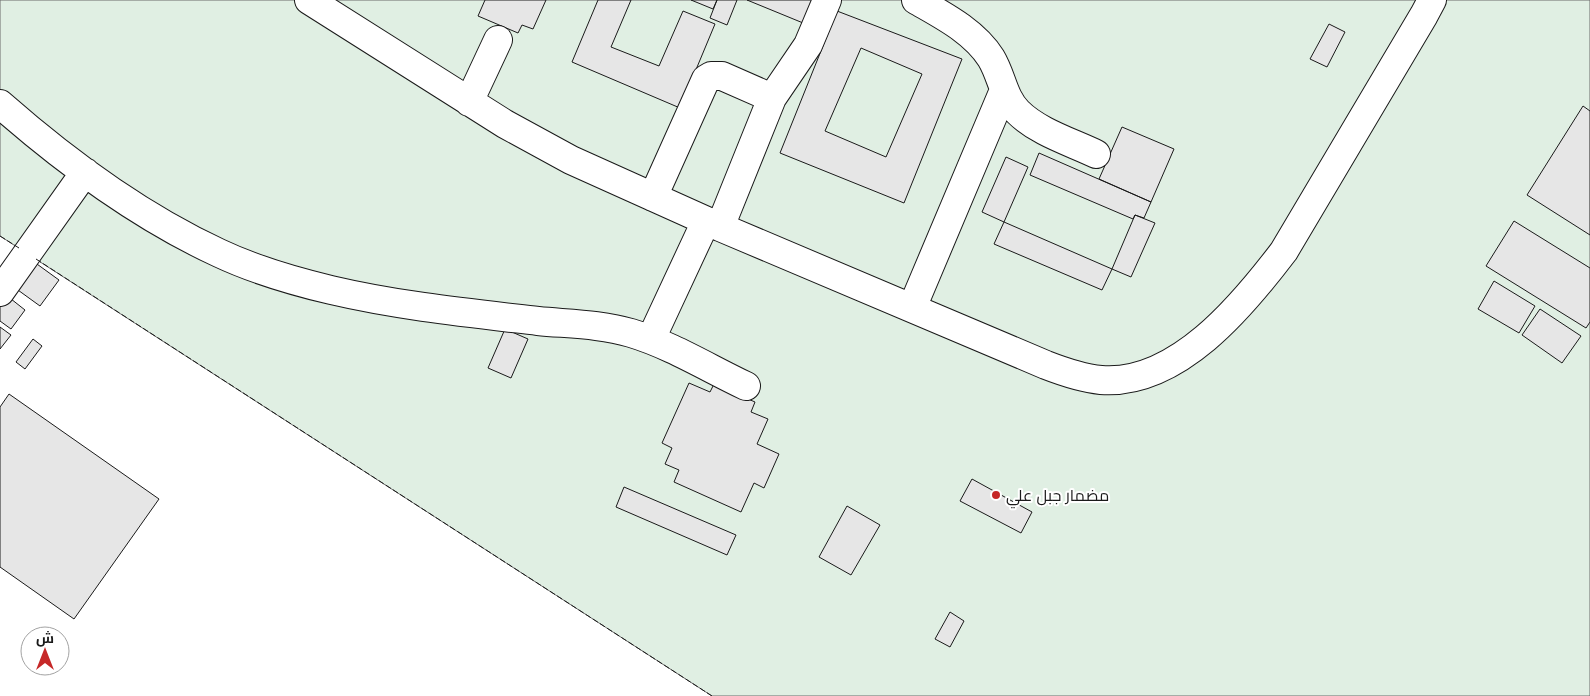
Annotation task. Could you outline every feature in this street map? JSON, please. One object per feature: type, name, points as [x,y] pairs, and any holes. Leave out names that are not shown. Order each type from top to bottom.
[{"type":"lane","points":[[309,0],[469,102],[546,148],[713,224],[1073,376],[1102,380],[1132,378],[1160,369],[1185,354],[1213,331],[1262,279],[1284,251],[1432,0]]},
{"type":"lane","points":[[651,339],[713,224],[772,98],[808,45],[827,0]]},
{"type":"lane","points":[[916,0],[968,32],[981,44],[999,73],[1004,90],[1014,107],[1028,120],[1039,128],[1096,154]]},
{"type":"lane","points":[[469,102],[498,40]]},
{"type":"lane","points":[[653,197],[706,79],[711,76],[722,76],[772,98]]},
{"type":"lane","points":[[912,308],[1004,90]]},
{"type":"lane","points":[[0,104],[85,172],[168,227],[220,254],[276,276],[332,291],[390,301],[607,328],[651,339],[746,386]]},
{"type":"lane","points":[[0,292],[85,172]]},
{"type":"green space","name":"مضمار جبل علي","points":[[0,0],[1590,0],[1590,696],[712,696],[0,236]]},
{"type":"building","points":[[485,0],[546,0],[533,29],[522,25],[518,33],[478,16]]},
{"type":"building","points":[[598,0],[631,0],[611,47],[659,66],[683,11],[715,24],[680,108],[572,62]]},
{"type":"building","points":[[691,0],[717,0],[713,9]]},
{"type":"building","points":[[717,0],[737,0],[727,25],[710,18]]},
{"type":"building","points":[[747,0],[818,0],[808,25]]},
{"type":"building","points":[[837,11],[962,59],[904,203],[780,153]],"holes":[[[861,48],[922,74],[886,157],[825,131]]]},
{"type":"building","points":[[1329,24],[1345,32],[1327,67],[1310,59]]},
{"type":"building","points":[[1583,106],[1590,111],[1590,235],[1527,195]]},
{"type":"building","points":[[1122,127],[1174,149],[1151,202],[1099,179]]},
{"type":"building","points":[[1039,153],[1151,202],[1144,218],[1135,215],[1133,219],[1030,175]]},
{"type":"building","points":[[1006,157],[1028,167],[1004,222],[982,212]]},
{"type":"building","points":[[1135,215],[1155,223],[1131,277],[1112,269]]},
{"type":"building","points":[[1514,221],[1590,268],[1590,322],[1586,328],[1486,266]]},
{"type":"building","points":[[1004,222],[1112,269],[1102,290],[994,244]]},
{"type":"building","points":[[30,259],[59,280],[40,306],[11,285]]},
{"type":"building","points":[[1494,281],[1535,306],[1519,333],[1478,309]]},
{"type":"building","points":[[6,295],[25,310],[11,329],[0,321],[0,303]]},
{"type":"building","points":[[1540,309],[1581,336],[1562,363],[1522,335]]},
{"type":"building","points":[[0,327],[11,335],[0,349]]},
{"type":"building","points":[[505,329],[528,339],[511,378],[488,368]]},
{"type":"building","points":[[33,339],[42,346],[25,369],[16,362]]},
{"type":"building","points":[[689,383],[710,392],[714,384],[755,402],[751,412],[768,419],[757,444],[779,454],[764,488],[754,483],[741,512],[674,482],[679,470],[665,464],[672,448],[662,443]]},
{"type":"building","points":[[9,394],[159,499],[74,619],[0,567],[0,407]]},
{"type":"building","points":[[972,479],[1032,512],[1021,533],[960,501]]},
{"type":"building","points":[[624,487],[736,535],[727,555],[616,507]]},
{"type":"building","points":[[847,506],[880,525],[851,575],[819,557]]},
{"type":"building","points":[[950,612],[964,621],[950,647],[935,639]]},
{"type":"fence","points":[[0,236],[19,248]]},
{"type":"fence","points":[[36,259],[712,696]]},
{"type":"place","name":"مضمار جبل علي","points":[[996,495]]}]
